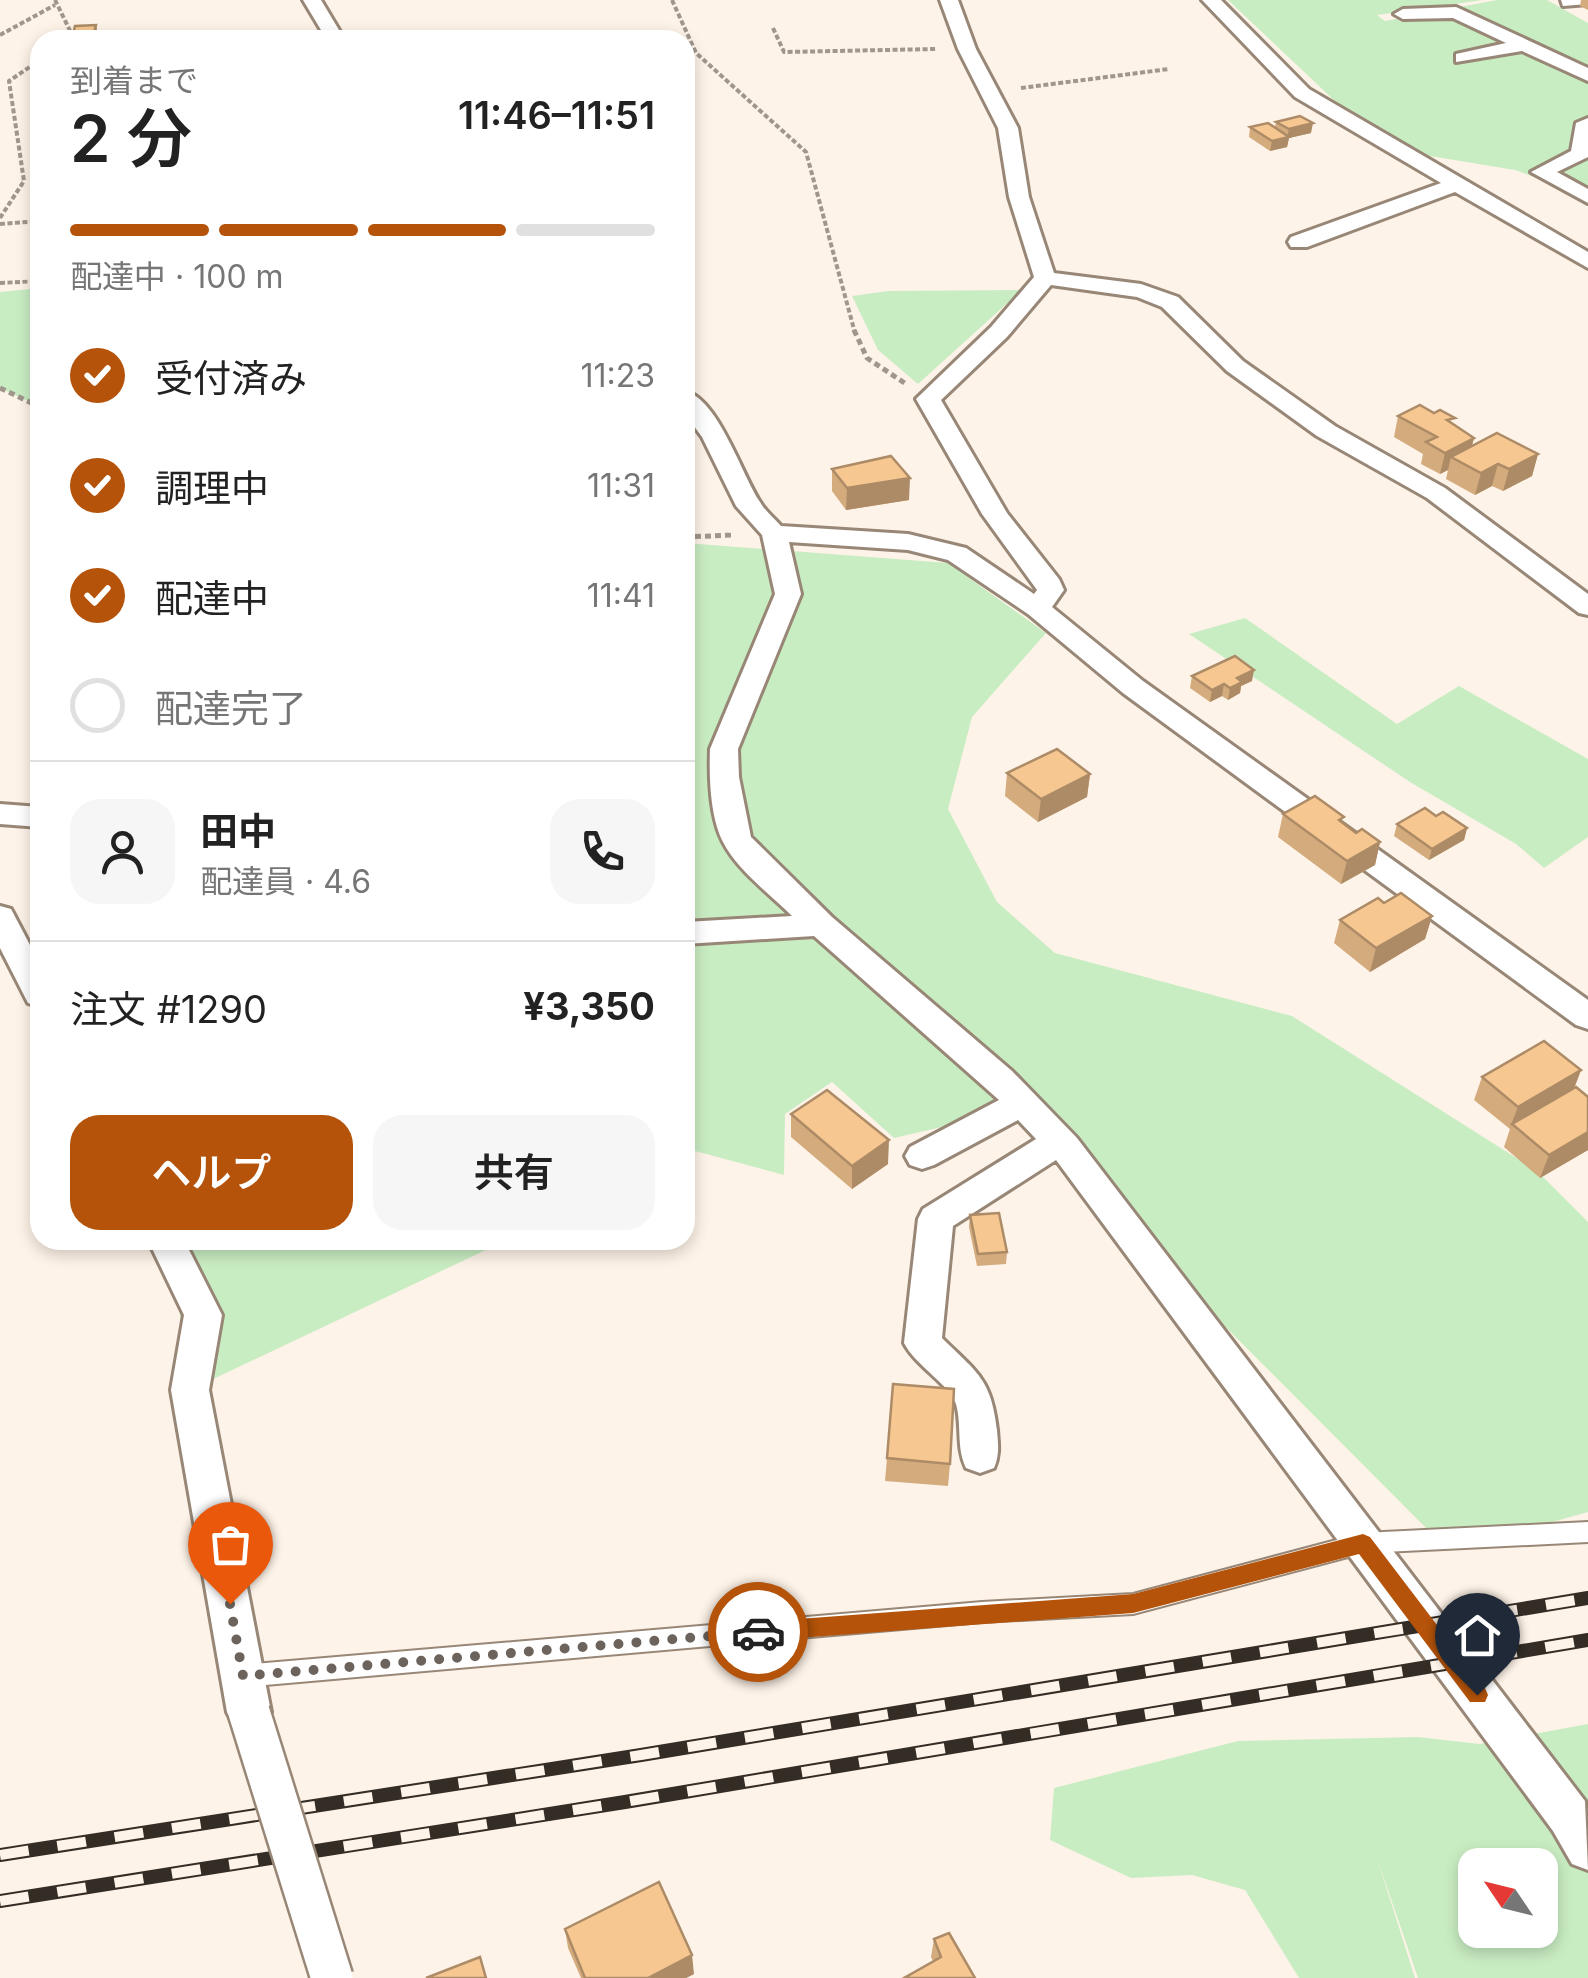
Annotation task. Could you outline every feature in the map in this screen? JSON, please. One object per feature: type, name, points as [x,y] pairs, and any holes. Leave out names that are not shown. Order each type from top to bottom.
[{"type":"street","points":[[312,0],[330,30]]},
{"type":"street","points":[[949,0],[967,49],[1008,128],[1018,197],[1045,278]]},
{"type":"street","points":[[1210,0],[1302,93],[1588,261]]},
{"type":"street","points":[[1403,14],[1456,12],[1588,75]]},
{"type":"street","points":[[1463,58],[1528,44]]},
{"type":"street","points":[[1586,123],[1580,154],[1541,172],[1588,197]]},
{"type":"street","points":[[1299,242],[1457,184]]},
{"type":"street","points":[[1038,608],[1052,590],[1044,572],[996,516],[963,450],[928,399],[999,332],[1045,278]]},
{"type":"street","points":[[1045,278],[1141,291],[1170,302],[1235,366],[1326,430],[1436,493],[1588,607]]},
{"type":"street","points":[[695,411],[714,436],[749,506],[774,534],[788,594],[724,749],[724,777],[736,838],[821,925],[1059,1140],[1568,1816],[1588,1848]]},
{"type":"street","points":[[774,534],[908,542],[957,554],[1038,608],[1133,687],[1588,1016]]},
{"type":"street","points":[[0,814],[30,816]]},
{"type":"street","points":[[0,916],[30,976]]},
{"type":"street","points":[[695,932],[821,925]]},
{"type":"street","points":[[922,1156],[1022,1103]]},
{"type":"street","points":[[980,1456],[974,1395],[923,1342],[936,1219],[1059,1140]]},
{"type":"street","points":[[171,1250],[203,1316],[190,1390],[246,1694],[332,1978]]},
{"type":"lane","points":[[246,1694],[982,1612],[1133,1604],[1363,1544],[1588,1532]]},
{"type":"path","points":[[672,0],[686,30]]},
{"type":"path","points":[[0,35],[55,3],[69,30]]},
{"type":"path","points":[[773,28],[784,52],[967,49]]},
{"type":"path","points":[[695,51],[806,152],[850,322],[867,358],[928,399]]},
{"type":"path","points":[[0,221],[24,181],[9,81],[30,67]]},
{"type":"path","points":[[990,92],[1169,69]]},
{"type":"path","points":[[0,221],[30,221]]},
{"type":"path","points":[[0,283],[30,282]]},
{"type":"path","points":[[0,388],[30,402]]},
{"type":"green space","points":[[1228,0],[1483,0],[1377,15],[1385,21],[1497,0],[1547,0],[1588,23],[1588,197],[1515,170],[1424,155],[1356,121]]},
{"type":"green space","points":[[30,289],[30,402],[0,388],[0,292]]},
{"type":"green space","points":[[1022,290],[918,384],[878,350],[852,296],[888,291]]},
{"type":"green space","points":[[695,544],[948,563],[1046,633],[972,717],[948,809],[997,902],[1055,953],[1292,1016],[1537,1171],[1588,1222],[1588,1512],[1449,1551],[1119,1220],[1042,1123],[1003,1113],[894,1138],[832,1082],[785,1114],[784,1175],[695,1151]]},
{"type":"green space","points":[[1245,618],[1397,724],[1459,686],[1588,759],[1588,837],[1544,868],[1516,844],[1410,782],[1189,634]]},
{"type":"green space","points":[[171,1250],[486,1250],[190,1390]]},
{"type":"green space","points":[[1588,1724],[1588,1836],[1569,1816],[1554,1815],[1588,1866],[1588,1978],[1418,1978],[1377,1858],[1415,1978],[1299,1978],[1245,1890],[1192,1875],[1131,1878],[1050,1840],[1054,1788],[1238,1741],[1418,1737],[1480,1744]]},
{"type":"building","points":[[96,25],[95,30],[74,30],[75,26]]},
{"type":"building","points":[[1300,116],[1313,123],[1289,129],[1276,122]]},
{"type":"building","points":[[1268,123],[1289,137],[1272,141],[1250,127]]},
{"type":"building","points":[[1420,405],[1455,418],[1447,420],[1474,438],[1445,453],[1426,442],[1437,437],[1398,416]]},
{"type":"building","points":[[1497,433],[1538,454],[1509,469],[1498,464],[1481,473],[1451,457]]},
{"type":"building","points":[[891,456],[910,478],[847,488],[832,469]]},
{"type":"building","points":[[1235,656],[1254,670],[1237,678],[1242,682],[1230,688],[1224,684],[1212,690],[1192,676]]},
{"type":"building","points":[[1057,749],[1090,774],[1041,799],[1007,773]]},
{"type":"building","points":[[1315,796],[1344,817],[1339,820],[1356,833],[1362,829],[1380,842],[1347,861],[1283,814]]},
{"type":"building","points":[[1425,808],[1436,816],[1443,812],[1467,828],[1432,849],[1397,824]]},
{"type":"building","points":[[1401,893],[1432,916],[1376,948],[1340,920],[1378,898],[1384,903]]},
{"type":"building","points":[[1544,1041],[1581,1070],[1518,1107],[1482,1077]]},
{"type":"building","points":[[1576,1087],[1588,1097],[1588,1132],[1549,1155],[1512,1124]]},
{"type":"building","points":[[827,1090],[889,1140],[852,1166],[791,1114]]},
{"type":"building","points":[[999,1213],[1007,1252],[978,1254],[970,1215]]},
{"type":"building","points":[[893,1384],[954,1389],[950,1464],[887,1458]]},
{"type":"building","points":[[659,1882],[692,1955],[648,1978],[585,1978],[565,1929]]},
{"type":"building","points":[[949,1933],[975,1978],[904,1978],[941,1957],[934,1939]]},
{"type":"building","points":[[480,1957],[486,1978],[426,1978]]},
{"type":"railway","points":[[0,1855],[641,1755],[1588,1598]]},
{"type":"railway","points":[[0,1901],[625,1802],[1588,1640]]},
{"type":"way so far","points":[[230,1604],[243,1676],[758,1632]]},
{"type":"route","points":[[758,1632],[982,1612],[1133,1604],[1363,1544],[1477,1695]]}]
